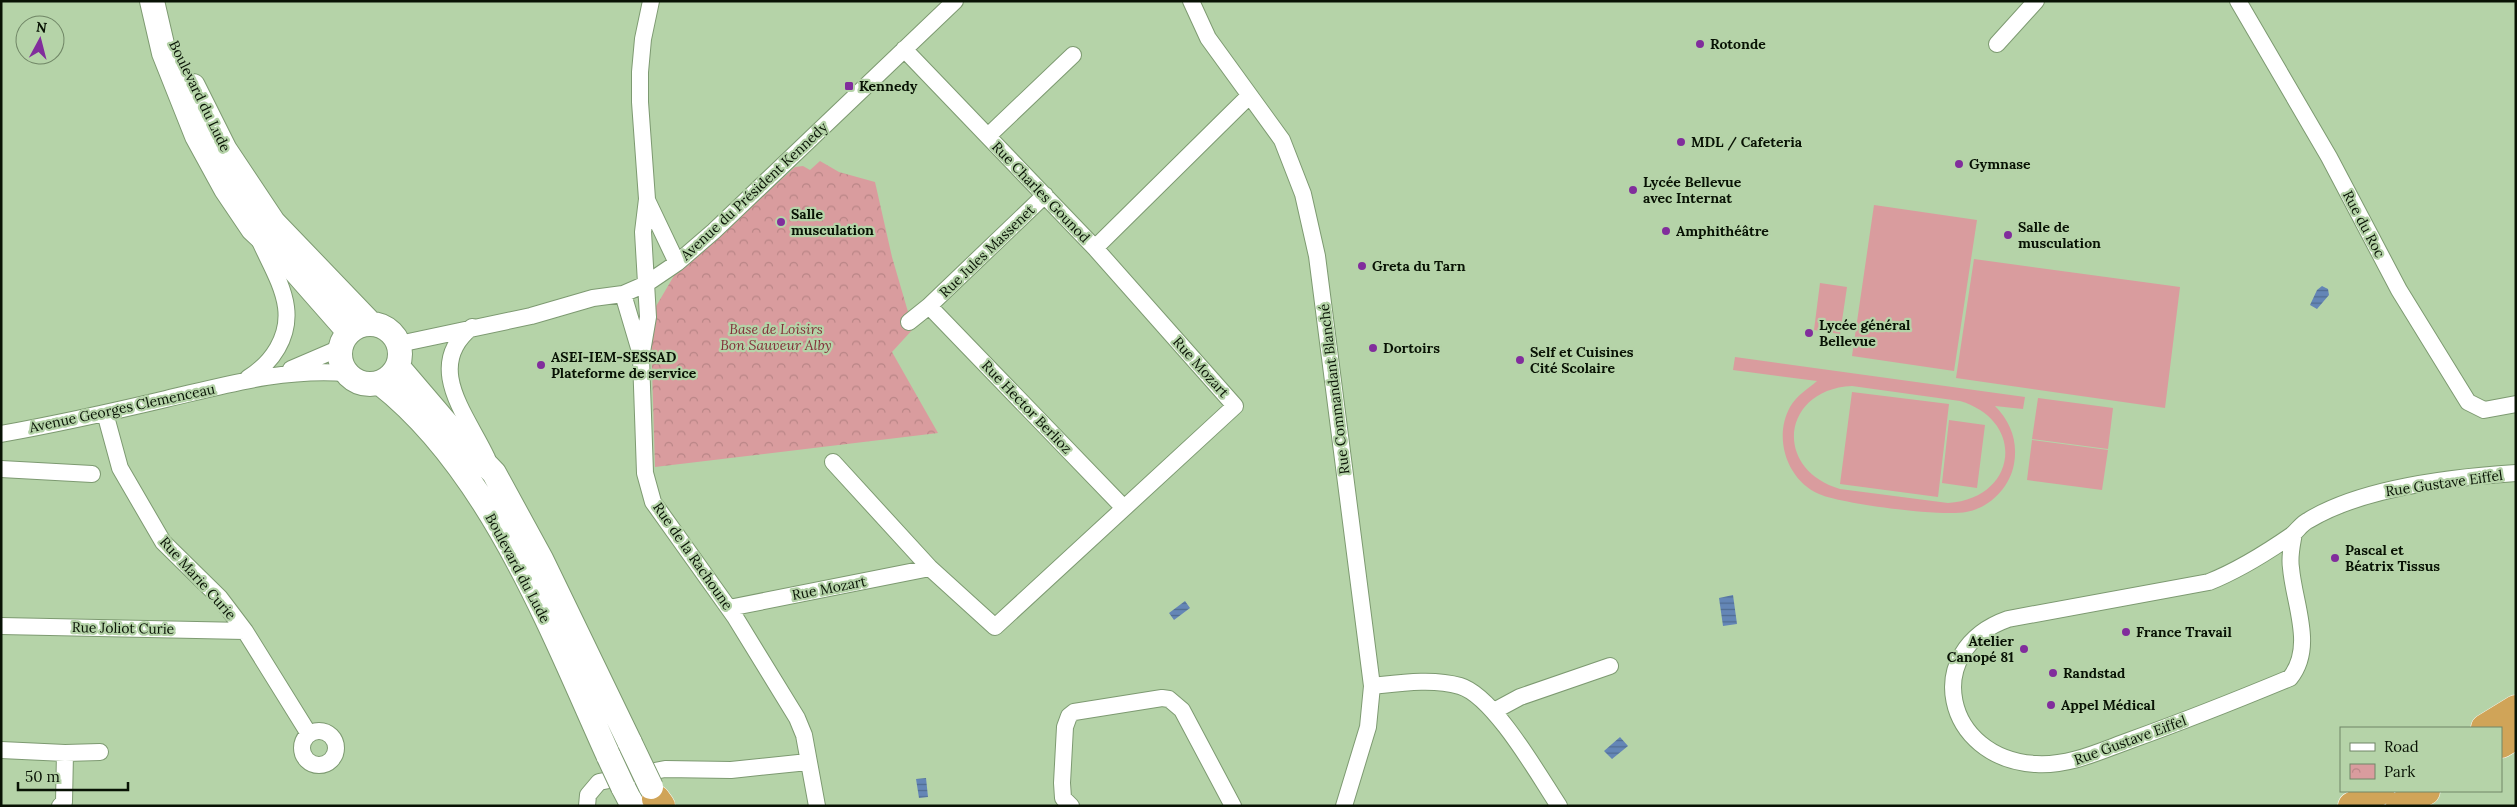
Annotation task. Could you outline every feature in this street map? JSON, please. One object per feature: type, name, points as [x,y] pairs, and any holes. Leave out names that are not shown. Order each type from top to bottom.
[{"type":"highway","points":[[2487,727],[2516,709]]},
{"type":"highway","points":[[2502,743],[2516,735]]},
{"type":"highway","points":[[2352,806],[2378,792]]},
{"type":"highway","points":[[2400,806],[2424,792]]},
{"type":"main road","name":"Boulevard du Lude","points":[[153,1],[164,53],[197,136],[226,189],[258,234],[284,258],[353,334]]},
{"type":"main road","name":"Boulevard du Lude","points":[[153,1],[205,112],[248,189],[353,334]]},
{"type":"main road","points":[[388,329],[399,356],[387,379],[380,383],[362,383],[346,373],[342,365],[353,334],[388,329]]},
{"type":"main road","name":"Boulevard du Lude","points":[[399,356],[445,422],[494,473],[540,559],[630,743],[647,798]]},
{"type":"main road","name":"Boulevard du Lude","points":[[380,383],[408,405],[468,476],[532,588],[609,757],[647,798]]},
{"type":"street","name":"Rue de la Rachoune","points":[[651,1],[643,39],[640,72],[640,102],[647,199],[642,232],[648,317],[641,358],[645,473],[653,502],[729,608],[797,718],[804,735],[817,806]]},
{"type":"street","name":"Avenue du Président Kennedy","points":[[399,356],[472,327],[531,316],[594,298],[623,294],[646,284],[677,263],[955,1]]},
{"type":"street","name":"Rue Commandant Blanché","points":[[1190,1],[1208,38],[1248,97],[1266,116],[1282,140],[1303,194],[1318,256],[1372,686],[1368,727],[1344,806]]},
{"type":"street","points":[[1997,44],[2036,1]]},
{"type":"street","name":"Rue du Roc","points":[[2238,1],[2329,157],[2400,290],[2468,402],[2484,410],[2516,404]]},
{"type":"street","name":"Rue Charles Gounod","points":[[904,49],[1095,248]]},
{"type":"street","name":"Rue Charles Gounod","points":[[988,136],[1074,55]]},
{"type":"street","points":[[1095,248],[1248,97]]},
{"type":"street","name":"Rue Jules Massenet","points":[[909,322],[929,306],[1045,196]]},
{"type":"street","name":"Rue de la Rachoune","points":[[647,199],[677,263]]},
{"type":"street","points":[[242,381],[260,370],[271,359],[280,342],[285,323],[286,307],[258,234]]},
{"type":"street","name":"Rue Mozart","points":[[833,462],[930,568],[996,627],[1235,406],[1095,248]]},
{"type":"street","points":[[623,294],[637,337],[641,358]]},
{"type":"street","name":"Rue Hector Berlioz","points":[[929,306],[1124,508]]},
{"type":"street","name":"Boulevard du Lude","points":[[472,327],[460,336],[454,346],[448,369],[457,402],[474,430],[494,473]]},
{"type":"street","points":[[280,374],[353,334]]},
{"type":"street","points":[[280,374],[320,370],[346,373]]},
{"type":"street","name":"Avenue Georges Clemenceau","points":[[1,434],[280,374]]},
{"type":"street","name":"Rue Marie Curie","points":[[105,413],[120,468],[163,542],[220,598],[244,631],[309,734]]},
{"type":"street","points":[[1,469],[92,474]]},
{"type":"street","name":"Rue Gustave Eiffel","points":[[2294,533],[2290,569],[2302,632],[2302,656],[2297,670],[2290,678],[2210,711],[2070,762],[2037,764],[2013,761],[1994,754],[1981,746],[1960,722],[1952,687],[1960,659],[1973,640],[1988,626],[2008,619],[2209,582],[2236,571],[2294,533],[2307,520],[2333,507],[2369,494],[2480,476],[2516,473]]},
{"type":"street","name":"Rue Mozart","points":[[729,608],[930,568]]},
{"type":"street","name":"Rue Joliot Curie","points":[[1,626],[244,631]]},
{"type":"street","points":[[1494,711],[1520,697],[1610,666]]},
{"type":"street","points":[[1372,686],[1412,683],[1455,685],[1470,690],[1494,711],[1559,806]]},
{"type":"street","points":[[1071,806],[1067,804],[1062,793],[1065,727],[1070,716],[1074,712],[1162,698],[1169,699],[1182,710],[1232,806]]},
{"type":"street","points":[[1,750],[65,753],[100,752]]},
{"type":"street","points":[[60,806],[64,802],[65,753]]},
{"type":"street","points":[[587,806],[588,795],[599,782],[665,769],[731,770],[808,762]]},
{"type":"green space","name":"Base de Loisirs Bon Sauveur Alby","points":[[820,161],[839,172],[875,182],[892,257],[913,329],[892,352],[938,433],[655,467],[651,336],[655,308],[675,274],[795,167],[803,166],[810,170]]},
{"type":"green space","points":[[1874,205],[1977,220],[1954,371],[1852,356]]},
{"type":"green space","points":[[1974,259],[2180,287],[2165,408],[1956,378]]},
{"type":"green space","points":[[1820,283],[1847,287],[1840,334],[1814,330]]},
{"type":"green space","points":[[1735,357],[2025,397],[2023,409],[1995,406],[2009,426],[2014,440],[2015,456],[2012,473],[1998,495],[1991,501],[1975,510],[1966,512],[1936,513],[1892,509],[1848,502],[1819,494],[1808,488],[1791,468],[1783,444],[1785,419],[1790,407],[1799,396],[1817,381],[1733,370]],"holes":[[[1852,386],[1960,401],[1982,411],[1996,425],[2004,441],[2005,458],[2000,474],[1988,488],[1971,498],[1948,503],[1840,489],[1818,479],[1803,465],[1795,448],[1794,431],[1800,415],[1811,401],[1829,390]]]},
{"type":"green space","points":[[1852,392],[1949,404],[1938,497],[1840,484]]},
{"type":"green space","points":[[2038,398],[2113,408],[2108,449],[2032,439]]},
{"type":"green space","points":[[1949,420],[1985,425],[1977,488],[1942,483]]},
{"type":"green space","points":[[2032,440],[2108,450],[2102,490],[2027,480]]},
{"type":"water","points":[[2322,286],[2328,289],[2329,295],[2317,309],[2310,305],[2317,290]]},
{"type":"water","points":[[1733,595],[1737,624],[1723,626],[1719,598]]},
{"type":"water","points":[[1185,601],[1190,608],[1174,620],[1169,613]]},
{"type":"water","points":[[1620,737],[1628,746],[1612,759],[1604,751]]},
{"type":"water","points":[[926,778],[928,797],[919,798],[916,779]]},
{"type":"place","name":"Rotonde","points":[[1700,44]]},
{"type":"place","name":"Kennedy","points":[[849,86]]},
{"type":"place","name":"MDL / Cafeteria","points":[[1681,142]]},
{"type":"place","name":"Gymnase","points":[[1959,164]]},
{"type":"place","name":"Lycée Bellevue avec Internat","points":[[1633,190]]},
{"type":"place","name":"Salle musculation","points":[[781,222]]},
{"type":"place","name":"Amphithéâtre","points":[[1666,231]]},
{"type":"place","name":"Salle de musculation","points":[[2008,235]]},
{"type":"place","name":"Greta du Tarn","points":[[1362,266]]},
{"type":"place","name":"Lycée général Bellevue","points":[[1809,333]]},
{"type":"place","name":"Dortoirs","points":[[1373,348]]},
{"type":"place","name":"Self et Cuisines Cité Scolaire","points":[[1520,360]]},
{"type":"place","name":"ASEI-IEM-SESSAD Plateforme de service","points":[[541,365]]},
{"type":"place","name":"Pascal et Béatrix Tissus","points":[[2335,558]]},
{"type":"place","name":"France Travail","points":[[2126,632]]},
{"type":"place","name":"Atelier Canopé 81","points":[[2024,649]]},
{"type":"place","name":"Randstad","points":[[2053,673]]},
{"type":"place","name":"Appel Médical","points":[[2051,705]]}]
